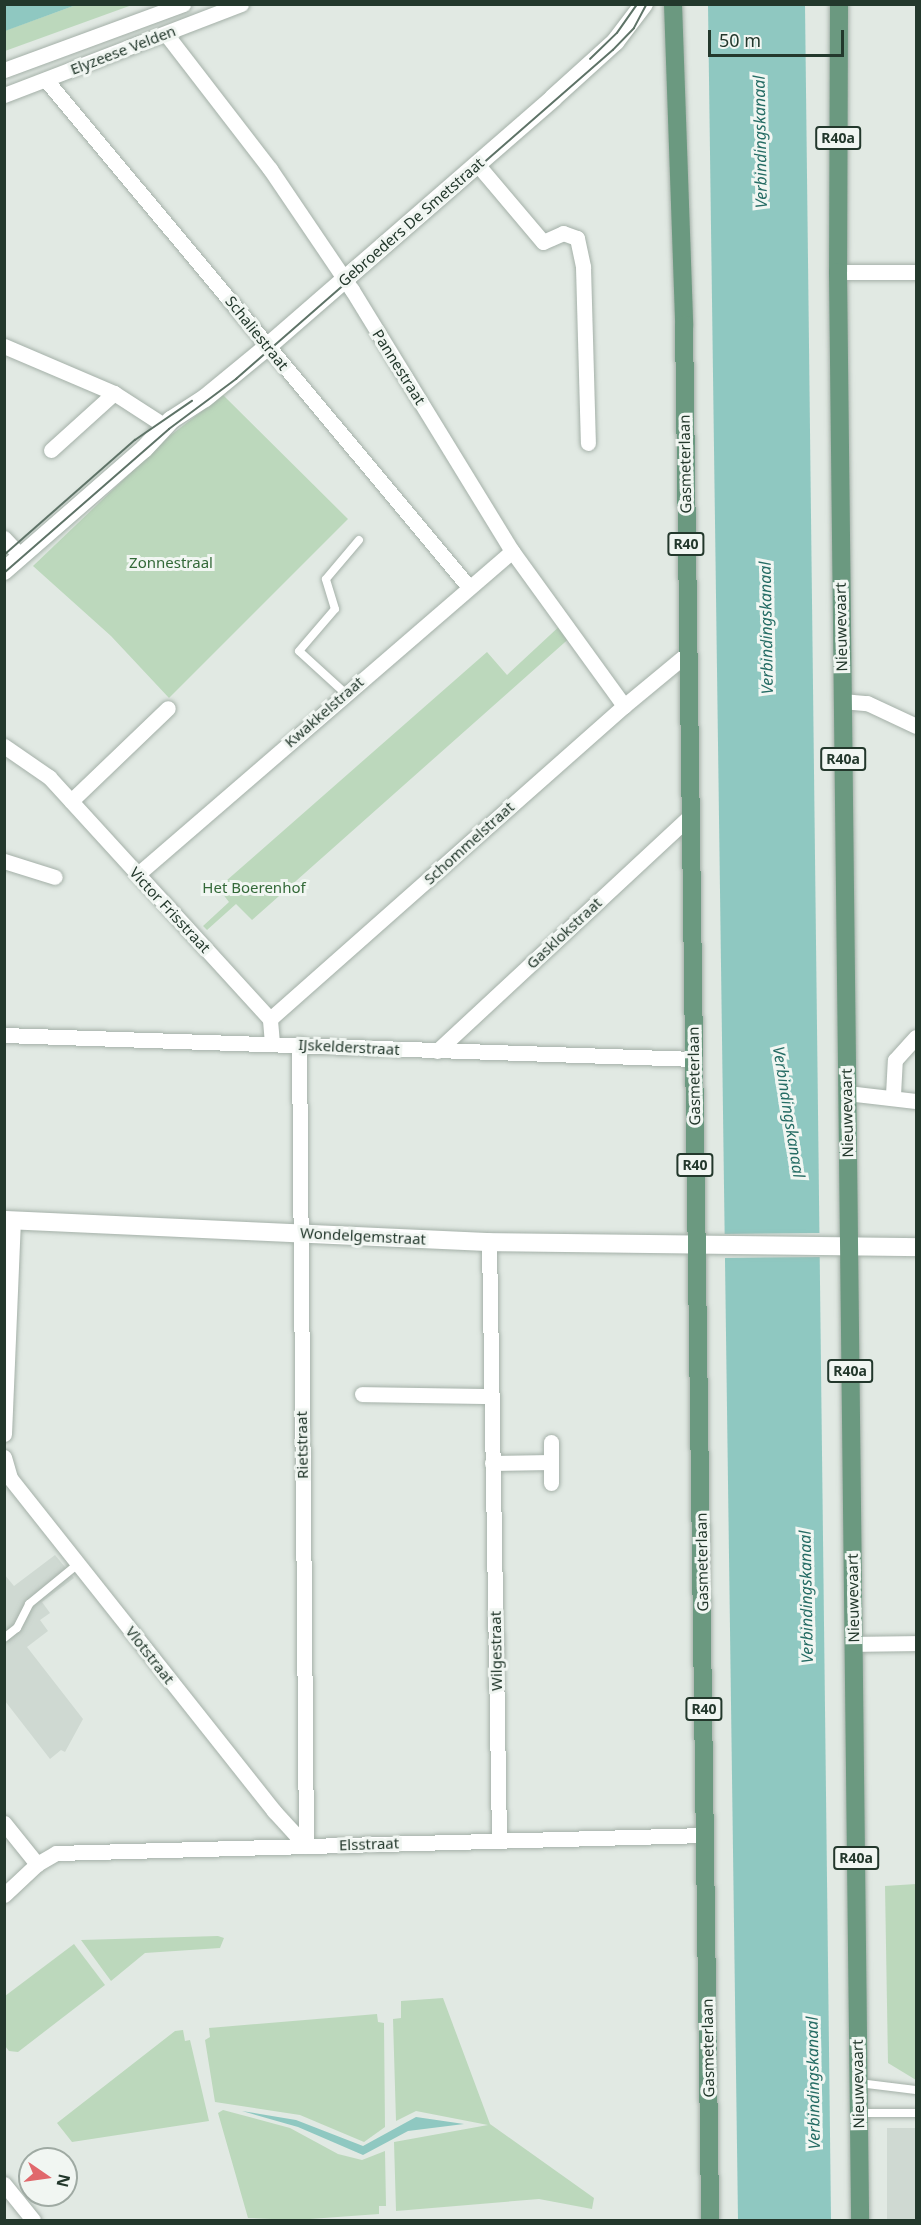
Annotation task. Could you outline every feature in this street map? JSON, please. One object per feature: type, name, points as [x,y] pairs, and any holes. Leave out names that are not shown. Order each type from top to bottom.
[{"type":"main road","name":"Gasmeterlaan","points":[[673,4],[681,198],[710,2220]]},
{"type":"main road","name":"Nieuwevaart","points":[[839,4],[838,272],[842,701],[860,2220]]},
{"type":"street","name":"Elyzeese Velden","points":[[4,70],[183,4]]},
{"type":"street","name":"Elyzeese Velden","points":[[4,95],[241,4]]},
{"type":"street","name":"Gebroeders De Smetstraat","points":[[4,571],[11,549],[144,449],[165,426],[267,347],[615,42],[644,4]]},
{"type":"street","name":"Pannestraat","points":[[166,34],[270,169],[344,280],[512,551],[624,705]]},
{"type":"street","name":"Schaliestraat","points":[[46,80],[468,586]]},
{"type":"street","points":[[477,164],[543,242],[563,233],[577,238],[584,267],[588,443]]},
{"type":"street","points":[[838,272],[916,272]]},
{"type":"street","points":[[4,346],[114,393],[154,415],[165,426]]},
{"type":"street","points":[[51,450],[114,393]]},
{"type":"street","name":"Kwakkelstraat","points":[[138,874],[468,586],[512,551]]},
{"type":"street","name":"Schommelstraat","points":[[270,1019],[624,705],[688,654]]},
{"type":"street","points":[[842,701],[867,703],[916,726]]},
{"type":"street","points":[[70,801],[168,708]]},
{"type":"street","name":"Victor Frisstraat","points":[[4,746],[49,777],[270,1019]]},
{"type":"street","name":"Gasklokstraat","points":[[437,1051],[690,816]]},
{"type":"street","points":[[4,861],[55,876]]},
{"type":"street","points":[[270,1019],[272,1043]]},
{"type":"street","name":"IJskelderstraat","points":[[4,1035],[693,1059]]},
{"type":"street","points":[[893,1095],[895,1060],[916,1037]]},
{"type":"street","name":"Rietstraat","points":[[299,1044],[306,1846]]},
{"type":"street","points":[[847,1093],[893,1095],[916,1101]]},
{"type":"street","points":[[4,1434],[9,1220]]},
{"type":"street","name":"Wondelgemstraat","points":[[9,1220],[489,1242],[697,1246],[824,1244],[916,1247]]},
{"type":"street","name":"Wilgestraat","points":[[489,1242],[499,1839]]},
{"type":"street","points":[[362,1394],[492,1396]]},
{"type":"street","points":[[551,1443],[551,1483]]},
{"type":"street","name":"Vlotstraat","points":[[4,1457],[10,1479],[274,1811],[306,1846]]},
{"type":"street","points":[[492,1463],[551,1462]]},
{"type":"street","points":[[853,1644],[916,1643]]},
{"type":"street","points":[[4,1823],[37,1864],[4,1895]]},
{"type":"street","name":"Elsstraat","points":[[37,1864],[56,1853],[705,1835]]},
{"type":"street","points":[[4,2184],[33,2220]]},
{"type":"lane","points":[[345,693],[299,651],[334,609],[326,579],[359,540]]},
{"type":"lane","points":[[4,1638],[17,1628],[29,1604],[78,1564]]},
{"type":"lane","points":[[858,2083],[916,2090]]},
{"type":"lane","points":[[858,2113],[916,2113]]},
{"type":"shaded area","points":[[55,1555],[74,1578],[42,1602],[50,1613],[40,1620],[48,1631],[27,1647],[83,1719],[65,1752],[61,1750],[50,1759],[5,1701],[4,1574],[14,1586]]},
{"type":"shaded area","points":[[887,2128],[916,2128],[916,2220],[887,2220]]},
{"type":"green space","points":[[76,5],[132,5],[5,51],[4,31]]},
{"type":"green space","name":"Zonnestraal","points":[[223,395],[348,519],[169,698],[111,636],[33,566],[167,438]]},
{"type":"green space","name":"Het Boerenhof","points":[[564,622],[573,635],[252,920],[236,904],[207,930],[203,926],[229,902],[218,888],[487,652],[507,675]]},
{"type":"green space","points":[[916,1884],[916,2080],[888,2063],[885,1886]]},
{"type":"green space","points":[[218,1936],[224,1938],[220,1948],[145,1953],[111,1981],[81,1940]]},
{"type":"green space","points":[[74,1944],[105,1985],[18,2052],[9,2051],[5,2046],[5,1996]]},
{"type":"green space","points":[[443,1998],[490,2124],[594,2198],[592,2209],[539,2199],[396,2211],[394,2142],[488,2125],[416,2111],[396,2121],[393,2019],[401,2018],[401,2001]]},
{"type":"green space","points":[[377,2014],[378,2022],[384,2023],[385,2127],[364,2142],[300,2115],[215,2102],[205,2040],[210,2037],[209,2028]]},
{"type":"green space","points":[[183,2030],[185,2041],[190,2040],[209,2121],[72,2142],[57,2123],[175,2031]]},
{"type":"green space","points":[[223,2110],[290,2128],[338,2154],[362,2160],[385,2151],[386,2206],[379,2206],[379,2214],[296,2220],[248,2218],[218,2113]]},
{"type":"water","points":[[5,4],[76,4],[76,5],[5,31]]},
{"type":"water","name":"Verbindingskanaal","points":[[708,5],[805,5],[831,2220],[738,2220]]},
{"type":"water","points":[[242,2111],[296,2120],[363,2146],[416,2117],[464,2124],[408,2131],[363,2155],[298,2127]]},
{"type":"pier","points":[[822,1233],[822,1257],[723,1258],[722,1255],[722,1234]]},
{"type":"tram line","points":[[590,59],[617,33],[637,4]]},
{"type":"tram line","points":[[4,573],[169,429],[236,379],[613,50],[634,28],[647,4]]},
{"type":"tram line","points":[[4,555],[135,440],[192,401]]}]
